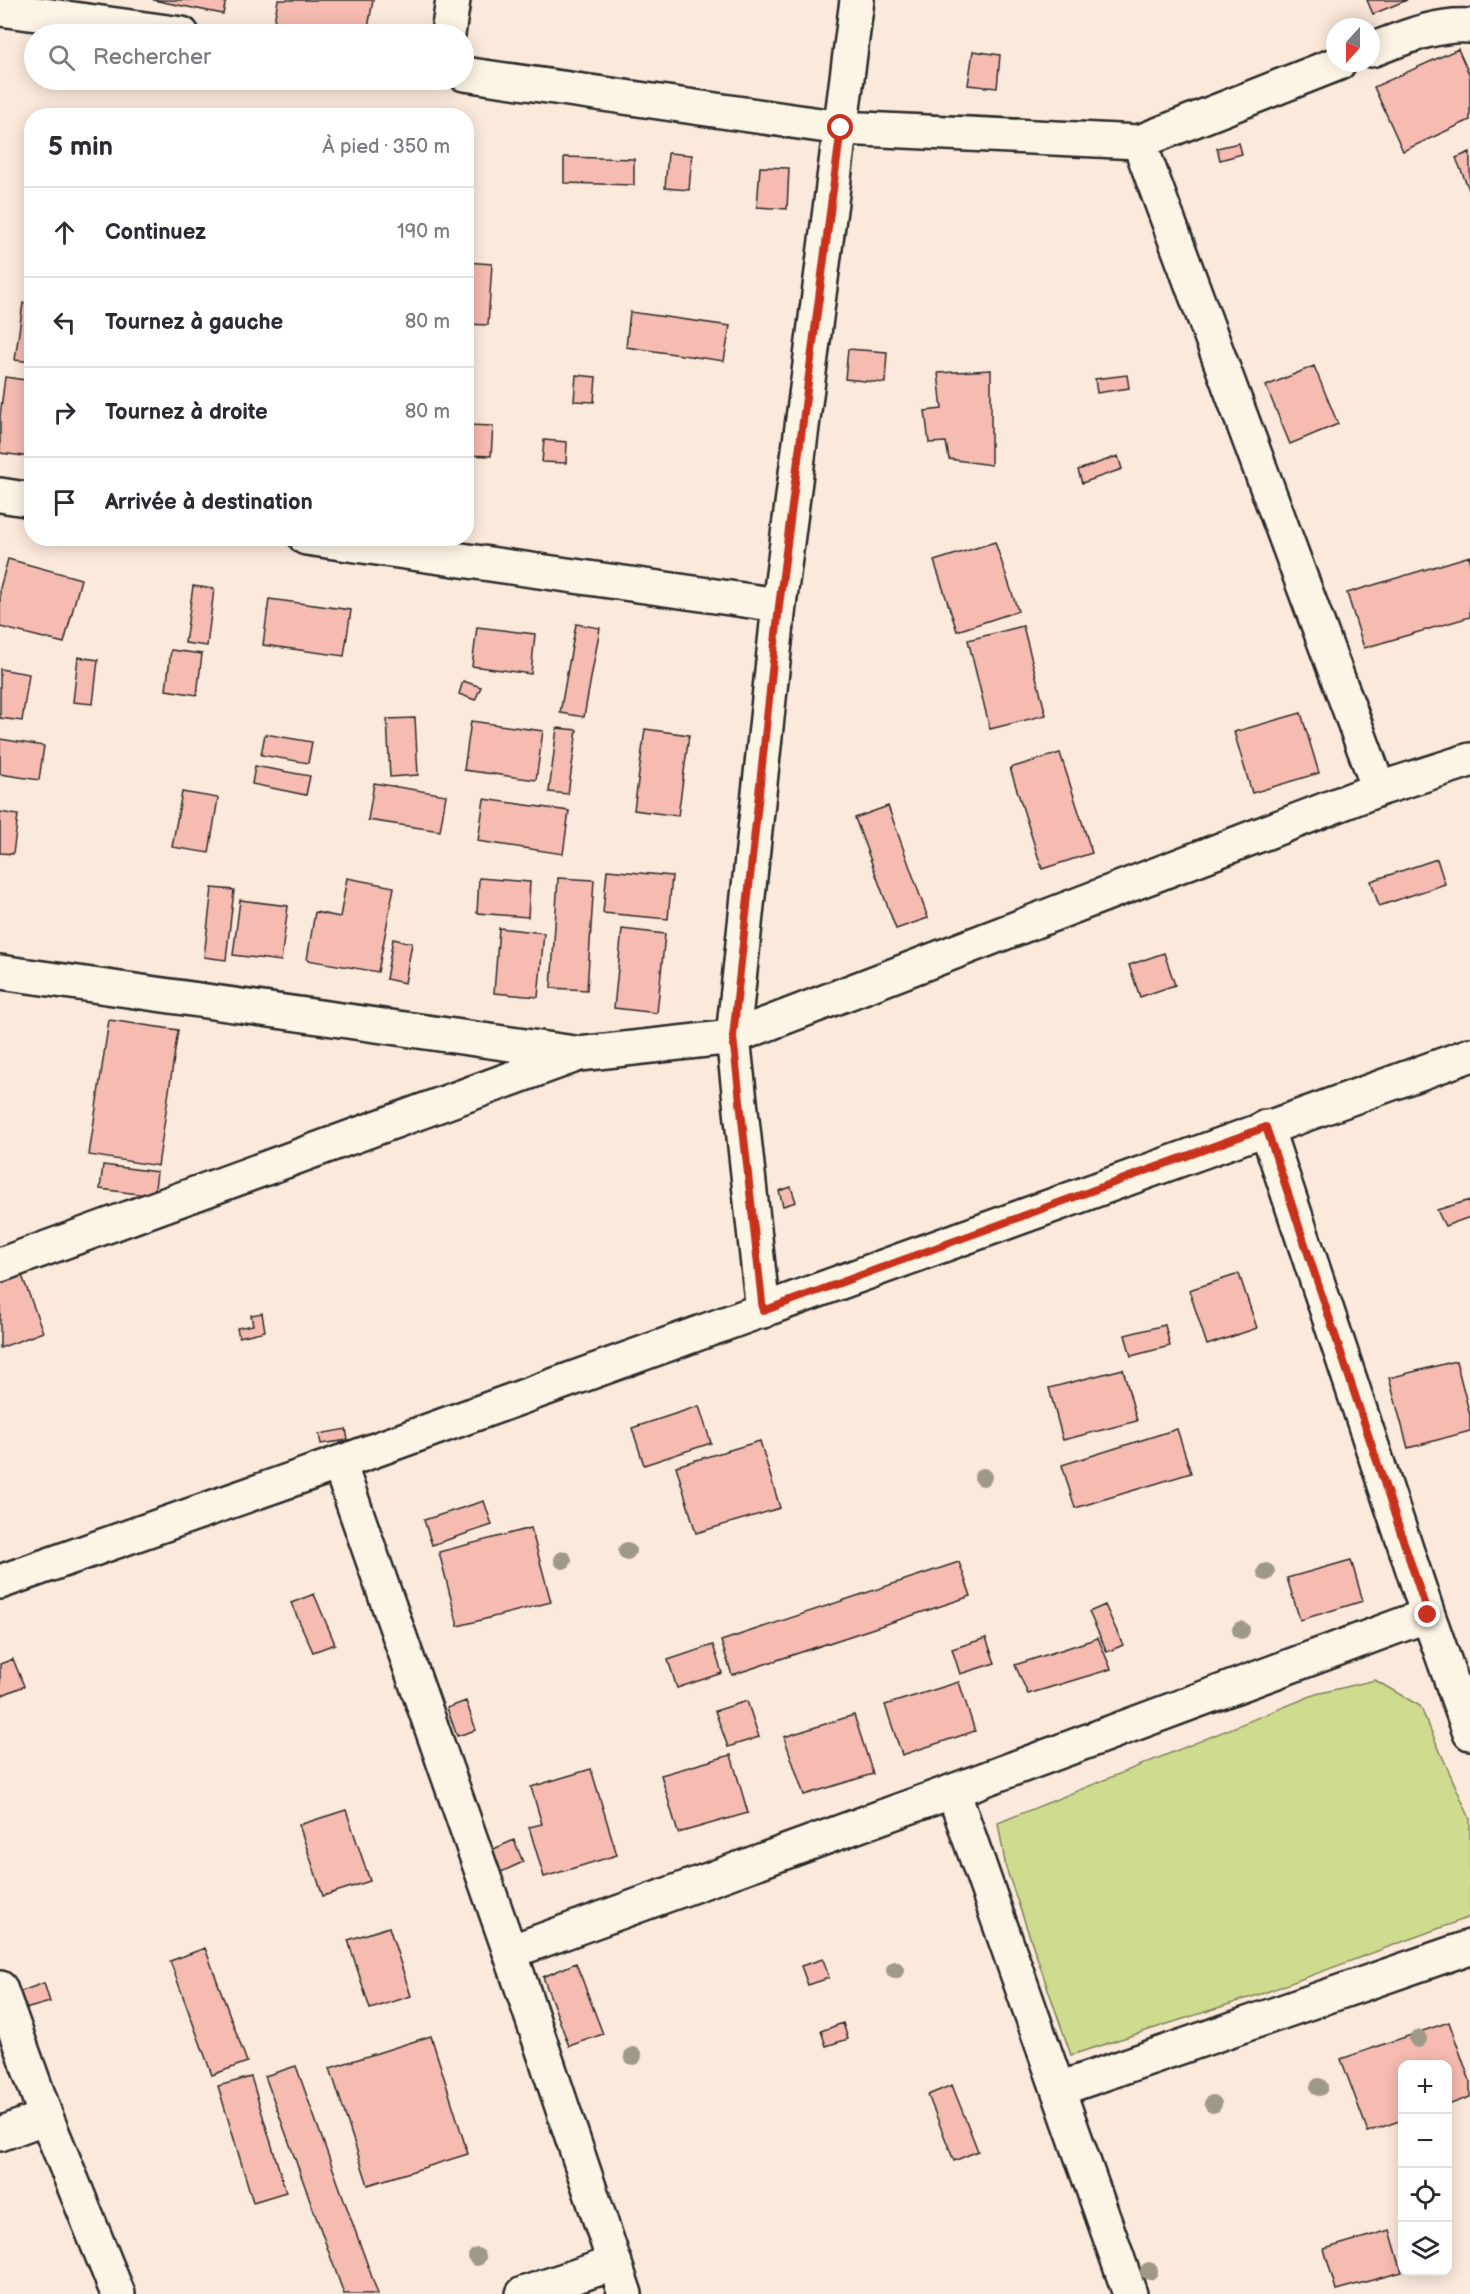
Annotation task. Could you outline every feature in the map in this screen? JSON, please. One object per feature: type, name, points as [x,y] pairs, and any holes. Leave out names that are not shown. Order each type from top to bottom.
[{"type":"street","points":[[449,24],[453,0]]},
{"type":"street","points":[[763,1311],[733,1037],[779,606],[857,0]]},
{"type":"street","points":[[0,9],[109,24]]},
{"type":"street","points":[[1380,47],[1402,38],[1446,27],[1470,27]]},
{"type":"street","points":[[474,75],[841,128],[1139,142],[1326,68]]},
{"type":"street","points":[[1139,142],[1379,789]]},
{"type":"street","points":[[0,495],[24,499]]},
{"type":"street","points":[[362,546],[779,606]]},
{"type":"street","points":[[0,1265],[579,1054],[733,1037],[1379,789],[1470,760]]},
{"type":"street","points":[[0,972],[579,1054]]},
{"type":"street","points":[[0,1582],[763,1311],[1470,1055]]},
{"type":"street","points":[[1266,1127],[1428,1615],[1470,1733]]},
{"type":"street","points":[[339,1463],[510,1952],[625,2294]]},
{"type":"street","points":[[510,1952],[1428,1615]]},
{"type":"street","points":[[953,1791],[1130,2294]]},
{"type":"street","points":[[1059,2089],[1470,1947]]},
{"type":"street","points":[[0,1988],[46,2117],[118,2294]]},
{"type":"street","points":[[0,2134],[46,2117]]},
{"type":"street","points":[[523,2294],[615,2263]]},
{"type":"green space","points":[[1375,1680],[1420,1706],[1470,1819],[1470,1917],[1261,1994],[1071,2055],[1006,1868],[998,1823],[1316,1694]]},
{"type":"building","points":[[153,0],[226,0],[223,14]]},
{"type":"building","points":[[278,0],[373,0],[369,24],[274,22]]},
{"type":"building","points":[[1367,0],[1407,0],[1373,14]]},
{"type":"building","points":[[1458,49],[1470,76],[1470,120],[1403,151],[1374,87]]},
{"type":"building","points":[[973,51],[1000,55],[997,88],[968,85]]},
{"type":"building","points":[[1239,143],[1242,154],[1220,160],[1217,148]]},
{"type":"building","points":[[1470,152],[1470,192],[1456,158]]},
{"type":"building","points":[[668,153],[692,155],[689,190],[665,188]]},
{"type":"building","points":[[564,157],[634,159],[634,185],[564,183]]},
{"type":"building","points":[[760,167],[789,168],[787,209],[757,207]]},
{"type":"building","points":[[474,263],[492,264],[488,325],[474,324]]},
{"type":"building","points":[[23,303],[24,303],[24,361],[15,360]]},
{"type":"building","points":[[630,312],[730,326],[724,361],[626,347]]},
{"type":"building","points":[[848,349],[887,352],[885,383],[845,379]]},
{"type":"building","points":[[1314,366],[1338,424],[1290,444],[1266,386]]},
{"type":"building","points":[[991,370],[991,465],[949,459],[946,442],[929,443],[925,411],[942,409],[938,373]]},
{"type":"building","points":[[576,375],[596,377],[594,402],[574,401]]},
{"type":"building","points":[[1127,375],[1129,388],[1097,393],[1095,379]]},
{"type":"building","points":[[5,377],[24,380],[24,456],[0,453],[0,416]]},
{"type":"building","points":[[474,425],[493,426],[491,456],[474,455]]},
{"type":"building","points":[[544,440],[567,442],[566,463],[542,462]]},
{"type":"building","points":[[1118,456],[1122,469],[1082,483],[1078,470]]},
{"type":"building","points":[[995,542],[1018,611],[957,631],[934,561]]},
{"type":"building","points":[[1470,556],[1470,617],[1364,648],[1347,593]]},
{"type":"building","points":[[8,559],[81,579],[64,643],[0,627],[0,588]]},
{"type":"building","points":[[193,586],[214,589],[207,646],[185,643]]},
{"type":"building","points":[[269,599],[351,610],[344,656],[263,645]]},
{"type":"building","points":[[576,624],[600,628],[584,717],[560,713]]},
{"type":"building","points":[[1023,626],[1046,715],[990,729],[968,640]]},
{"type":"building","points":[[477,627],[535,634],[531,674],[472,666]]},
{"type":"building","points":[[171,650],[202,654],[197,695],[166,690]]},
{"type":"building","points":[[78,657],[98,660],[93,704],[73,702]]},
{"type":"building","points":[[0,669],[29,674],[22,721],[0,718]]},
{"type":"building","points":[[463,681],[481,687],[475,700],[459,694]]},
{"type":"building","points":[[1301,713],[1319,773],[1252,793],[1234,732]]},
{"type":"building","points":[[415,718],[418,775],[390,777],[387,719]]},
{"type":"building","points":[[471,721],[543,731],[536,780],[464,770]]},
{"type":"building","points":[[557,728],[577,730],[568,794],[549,792]]},
{"type":"building","points":[[645,729],[689,735],[678,816],[634,810]]},
{"type":"building","points":[[265,734],[312,742],[308,763],[261,755]]},
{"type":"building","points":[[0,739],[44,746],[39,780],[0,774]]},
{"type":"building","points":[[1060,753],[1092,853],[1042,869],[1010,768]]},
{"type":"building","points":[[255,766],[310,776],[306,795],[252,784]]},
{"type":"building","points":[[374,783],[446,795],[440,831],[368,820]]},
{"type":"building","points":[[182,792],[218,798],[209,853],[172,847]]},
{"type":"building","points":[[484,799],[569,811],[563,854],[478,841]]},
{"type":"building","points":[[888,806],[928,918],[896,929],[855,818]]},
{"type":"building","points":[[0,812],[18,815],[13,854],[0,853]]},
{"type":"building","points":[[1437,859],[1445,884],[1379,906],[1371,881]]},
{"type":"building","points":[[607,870],[672,876],[668,919],[603,913]]},
{"type":"building","points":[[347,878],[394,887],[378,972],[307,960],[315,912],[340,917]]},
{"type":"building","points":[[479,878],[530,882],[528,917],[477,913]]},
{"type":"building","points":[[558,878],[594,880],[587,990],[551,988]]},
{"type":"building","points":[[212,888],[234,890],[226,960],[204,957]]},
{"type":"building","points":[[240,900],[288,906],[281,961],[233,955]]},
{"type":"building","points":[[499,928],[544,933],[538,997],[494,993]]},
{"type":"building","points":[[622,929],[665,934],[657,1013],[614,1008]]},
{"type":"building","points":[[393,939],[412,943],[405,983],[386,979]]},
{"type":"building","points":[[1164,953],[1175,985],[1140,997],[1129,965]]},
{"type":"building","points":[[109,1020],[178,1030],[158,1166],[89,1155]]},
{"type":"building","points":[[103,1165],[157,1172],[154,1196],[100,1189]]},
{"type":"building","points":[[791,1187],[796,1202],[783,1206],[779,1191]]},
{"type":"building","points":[[1470,1200],[1470,1217],[1445,1226],[1437,1210]]},
{"type":"building","points":[[20,1270],[43,1332],[0,1348],[0,1278]]},
{"type":"building","points":[[1239,1274],[1257,1328],[1207,1345],[1189,1290]]},
{"type":"building","points":[[262,1313],[265,1331],[239,1337],[237,1328],[253,1325],[251,1315]]},
{"type":"building","points":[[1165,1325],[1170,1346],[1131,1356],[1125,1335]]},
{"type":"building","points":[[1456,1361],[1470,1415],[1470,1431],[1408,1448],[1389,1378]]},
{"type":"building","points":[[1123,1369],[1137,1421],[1063,1440],[1049,1388]]},
{"type":"building","points":[[699,1406],[711,1443],[644,1465],[632,1428]]},
{"type":"building","points":[[346,1429],[348,1440],[321,1444],[319,1434]]},
{"type":"building","points":[[1177,1429],[1191,1473],[1075,1508],[1062,1465]]},
{"type":"building","points":[[760,1441],[780,1508],[696,1533],[676,1466]]},
{"type":"building","points":[[484,1501],[492,1525],[432,1545],[424,1520]]},
{"type":"building","points":[[531,1528],[551,1602],[458,1626],[439,1552]]},
{"type":"building","points":[[1351,1560],[1363,1601],[1300,1620],[1287,1578]]},
{"type":"building","points":[[959,1562],[971,1596],[732,1675],[721,1641]]},
{"type":"building","points":[[314,1594],[335,1644],[313,1652],[291,1603]]},
{"type":"building","points":[[1105,1605],[1123,1645],[1107,1652],[1089,1612]]},
{"type":"building","points":[[986,1638],[995,1663],[960,1674],[952,1649]]},
{"type":"building","points":[[1098,1638],[1111,1669],[1028,1694],[1015,1665]]},
{"type":"building","points":[[713,1645],[722,1673],[677,1688],[668,1660]]},
{"type":"building","points":[[13,1659],[24,1686],[0,1696],[0,1664]]},
{"type":"building","points":[[959,1682],[975,1731],[902,1755],[885,1705]]},
{"type":"building","points":[[466,1701],[476,1730],[457,1736],[447,1708]]},
{"type":"building","points":[[747,1701],[759,1737],[728,1747],[715,1711]]},
{"type":"building","points":[[854,1715],[873,1774],[804,1795],[784,1737]]},
{"type":"building","points":[[731,1755],[748,1813],[678,1833],[661,1775]]},
{"type":"building","points":[[591,1769],[617,1855],[544,1877],[529,1827],[542,1824],[531,1787]]},
{"type":"building","points":[[346,1810],[370,1881],[323,1896],[299,1825]]},
{"type":"building","points":[[514,1840],[523,1862],[497,1874],[487,1852]]},
{"type":"building","points":[[389,1927],[411,1996],[370,2009],[348,1940]]},
{"type":"building","points":[[205,1948],[247,2062],[212,2075],[170,1961]]},
{"type":"building","points":[[823,1959],[829,1978],[808,1985],[801,1966]]},
{"type":"building","points":[[576,1963],[603,2034],[569,2046],[543,1977]]},
{"type":"building","points":[[44,1983],[50,2002],[25,2009],[19,1992]]},
{"type":"building","points":[[1449,2022],[1470,2081],[1470,2097],[1452,2104],[1452,2060],[1398,2060],[1398,2121],[1368,2132],[1341,2059]]},
{"type":"building","points":[[843,2023],[848,2039],[826,2046],[821,2031]]},
{"type":"building","points":[[431,2036],[468,2154],[368,2185],[330,2068]]},
{"type":"building","points":[[296,2066],[378,2294],[344,2294],[265,2076]]},
{"type":"building","points":[[251,2077],[286,2192],[253,2202],[218,2086]]},
{"type":"building","points":[[952,2085],[978,2151],[954,2161],[928,2095]]},
{"type":"building","points":[[1390,2230],[1398,2258],[1398,2273],[1336,2290],[1324,2249]]},
{"type":"route","points":[[841,128],[779,606],[733,1037],[763,1311],[1266,1127],[1428,1615]]}]
